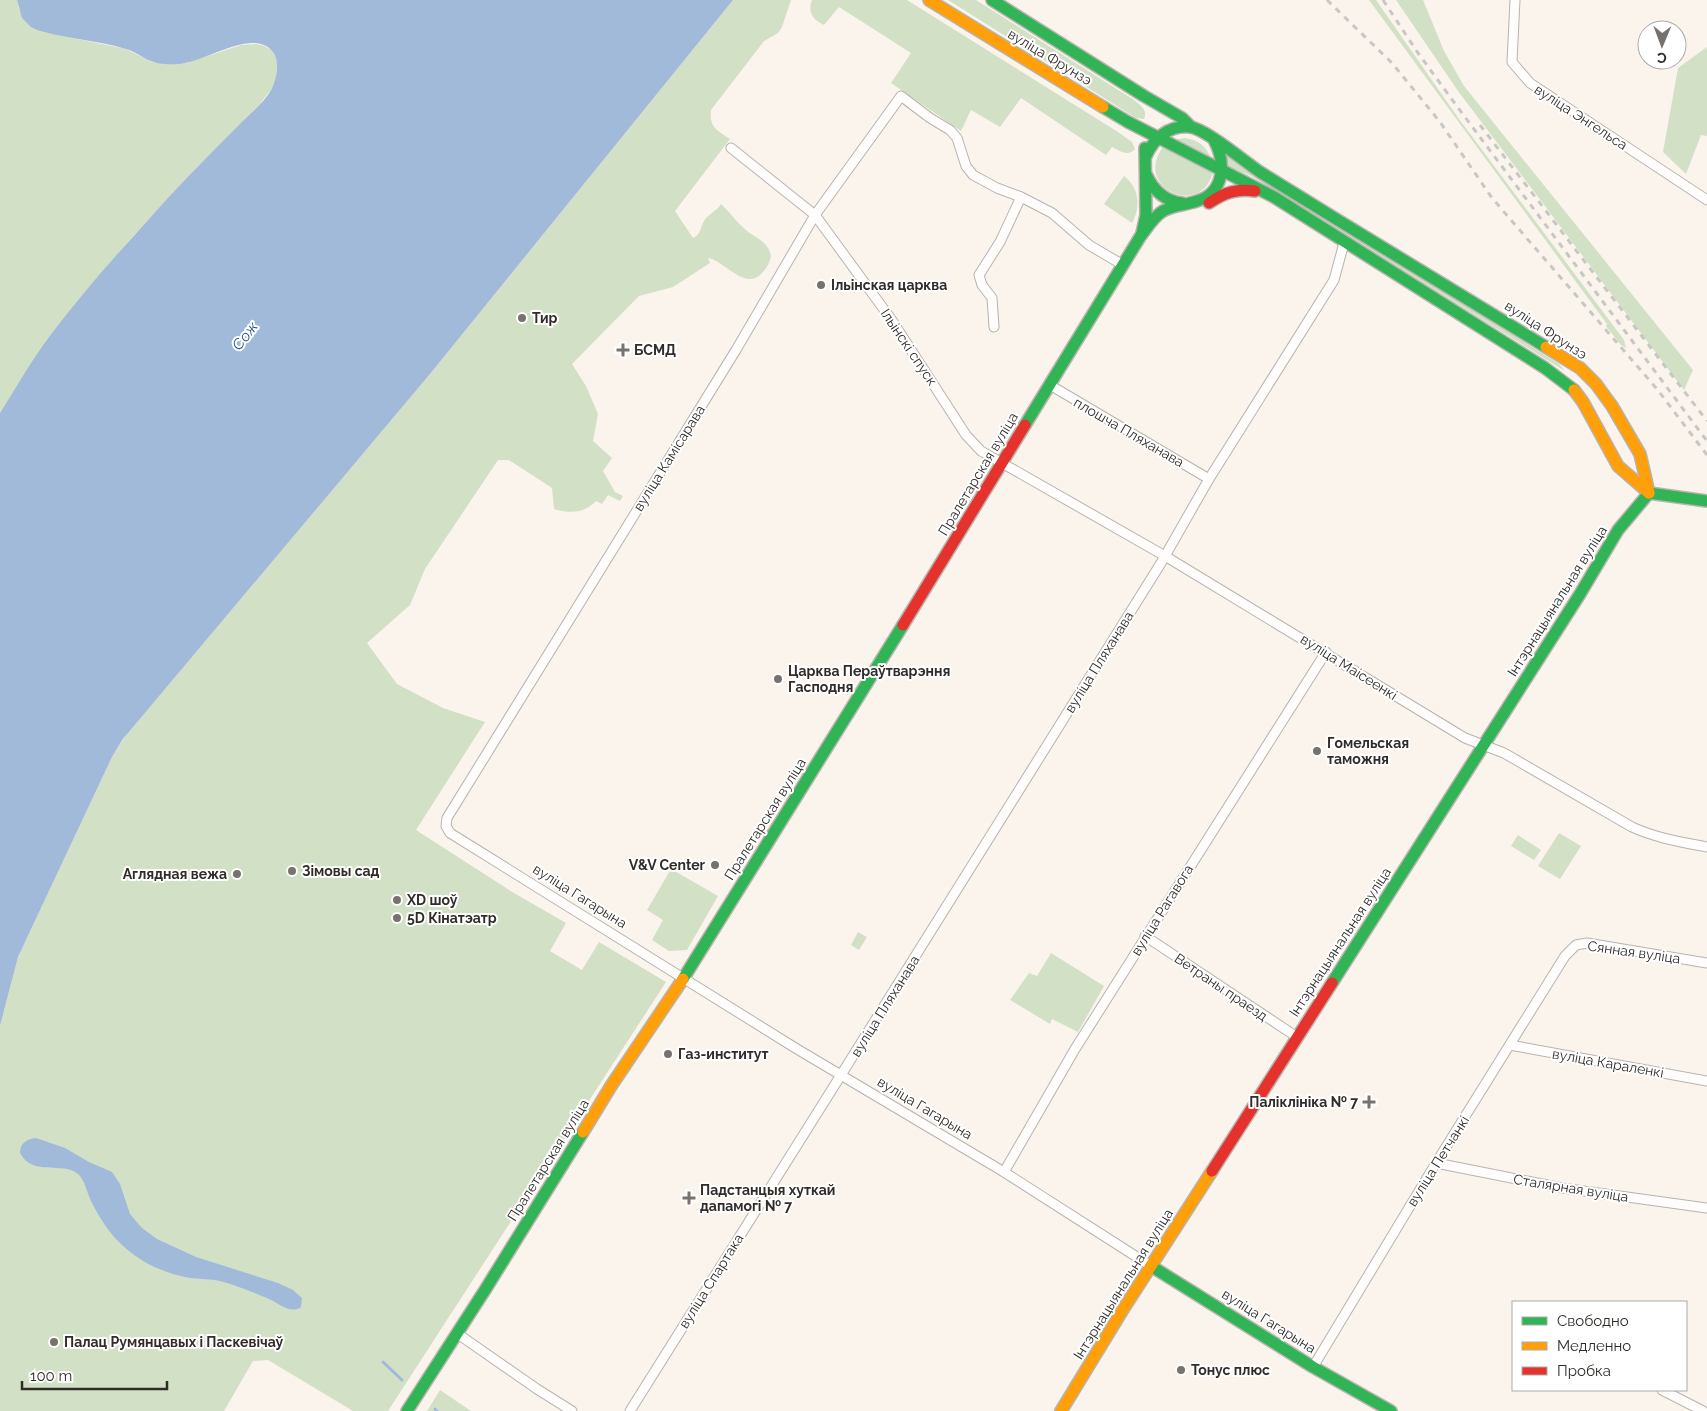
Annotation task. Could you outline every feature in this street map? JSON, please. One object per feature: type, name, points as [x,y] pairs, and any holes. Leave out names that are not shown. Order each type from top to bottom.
[{"type":"main road","name":"вуліца Фрунзэ","points":[[929,0],[1156,138],[1274,197],[1565,382],[1582,402],[1618,466],[1649,493]]},
{"type":"main road","name":"вуліца Фрунзэ","points":[[992,0],[1182,118],[1191,127],[1200,129],[1258,170],[1580,368],[1596,384],[1612,406],[1640,454],[1649,493]]},
{"type":"main road","points":[[1128,122],[1142,137],[1146,156]]},
{"type":"main road","points":[[1146,156],[1156,138],[1167,130],[1191,127]]},
{"type":"main road","points":[[1214,140],[1221,154],[1223,170]]},
{"type":"main road","name":"Пралетарская вуліца","points":[[1140,237],[1146,215],[1146,156]]},
{"type":"main road","name":"Пралетарская вуліца","points":[[407,1411],[458,1334],[611,1086],[796,799],[981,499],[1000,462],[1050,386],[1140,237],[1163,211],[1202,199],[1210,194],[1216,187],[1223,170]]},
{"type":"main road","points":[[1146,174],[1158,194],[1167,200],[1189,203]]},
{"type":"main road","name":"вуліца Фрунзэ","points":[[1151,225],[1171,214],[1200,208],[1232,190],[1246,189],[1274,197]]},
{"type":"main road","points":[[1649,493],[1707,501]]},
{"type":"main road","name":"Інтэрнацыянальная вуліца","points":[[1061,1411],[1151,1266],[1580,594],[1618,530],[1649,493]]},
{"type":"main road","name":"вуліца Гагарына","points":[[1151,1266],[1313,1367],[1391,1411]]},
{"type":"street","name":"вуліца Энгельса","points":[[1515,0],[1512,62],[1530,83],[1707,200]]},
{"type":"street","name":"вуліца Камісарава","points":[[446,826],[446,818],[736,350],[815,215],[901,96],[930,118],[950,130],[957,138],[966,166],[973,175],[997,188],[1021,197]]},
{"type":"street","name":"Ільінскі спуск","points":[[731,148],[815,215],[891,320],[970,440],[981,451],[1000,462]]},
{"type":"street","points":[[994,327],[992,298],[982,285],[979,275],[1000,242],[1021,197],[1052,213],[1089,244],[1123,265]]},
{"type":"street","name":"вуліца Пляханава","points":[[841,1075],[1165,556],[1209,479],[1334,280],[1344,242]]},
{"type":"street","name":"плошча Пляханава","points":[[1050,386],[1209,479]]},
{"type":"street","name":"вуліца Маісеенкі","points":[[1000,462],[1165,556],[1465,738],[1504,753],[1647,834],[1707,847]]},
{"type":"street","name":"вуліца Рагавога","points":[[1004,1172],[1075,1049],[1326,652]]},
{"type":"street","name":"вуліца Гагарына","points":[[446,826],[450,833],[841,1075],[1004,1172],[1151,1266]]},
{"type":"street","name":"Ветраны праезд","points":[[1145,936],[1297,1037]]},
{"type":"street","name":"Сянная вуліца","points":[[1565,956],[1576,945],[1587,944],[1707,963]]},
{"type":"street","name":"вуліца Петчанкі","points":[[1313,1367],[1436,1163],[1565,956]]},
{"type":"street","name":"вуліца Караленкі","points":[[1510,1045],[1707,1081]]},
{"type":"street","name":"вуліца Спартака","points":[[630,1411],[841,1075]]},
{"type":"street","name":"Сталярная вуліца","points":[[1436,1163],[1562,1188],[1707,1208]]},
{"type":"street","points":[[458,1334],[572,1411]]},
{"type":"street","points":[[1664,1391],[1703,1411]]},
{"type":"green space","points":[[0,0],[17,0],[19,9],[44,32],[126,49],[152,62],[168,64],[186,63],[241,45],[255,44],[272,50],[277,61],[277,69],[272,88],[259,105],[132,237],[66,315],[48,339],[0,413]]},
{"type":"green space","points":[[733,0],[791,0],[782,27],[778,33],[764,41],[711,110],[713,125],[730,139],[675,211],[693,238],[699,233],[706,219],[721,204],[743,228],[762,241],[767,247],[771,256],[768,265],[756,278],[749,279],[735,274],[715,260],[708,258],[710,263],[673,287],[639,296],[572,364],[586,386],[598,414],[593,441],[612,458],[603,471],[615,492],[623,496],[620,501],[608,495],[602,504],[596,501],[582,510],[566,512],[554,509],[552,488],[509,460],[498,460],[425,569],[410,605],[367,643],[397,684],[443,708],[485,722],[416,830],[514,893],[566,923],[550,951],[582,970],[599,942],[666,982],[388,1411],[353,1411],[268,1360],[253,1361],[224,1411],[0,1411],[0,1026],[18,957],[112,757],[127,734],[430,374]]},
{"type":"green space","points":[[812,0],[907,0],[1118,132],[1132,142],[1135,149],[1127,153],[1112,147],[1106,155],[1021,98],[1000,127],[971,110],[961,131],[891,83],[911,53],[839,7],[824,25],[820,23],[812,15],[810,8]]},
{"type":"green space","points":[[948,0],[976,0],[1140,104],[1145,113],[1144,119],[1136,118]]},
{"type":"green space","points":[[1369,0],[1376,0],[1459,119],[1624,340],[1626,348],[1621,345],[1606,326],[1607,324]]},
{"type":"green space","points":[[1396,0],[1423,0],[1444,51],[1464,86],[1693,370],[1684,390],[1458,91]]},
{"type":"green space","points":[[1707,47],[1707,136],[1701,135],[1686,174],[1663,152],[1678,70],[1687,70],[1687,61]]},
{"type":"green space","points":[[1185,138],[1201,144],[1211,158],[1174,140]]},
{"type":"green space","points":[[1163,147],[1213,171],[1207,185],[1197,193],[1185,196],[1173,193],[1163,186],[1156,175],[1156,162]]},
{"type":"green space","points":[[1225,155],[1559,364],[1565,371],[1251,176],[1227,166]]},
{"type":"green space","points":[[1124,176],[1133,186],[1137,198],[1137,210],[1132,223],[1104,204]]},
{"type":"green space","points":[[1559,833],[1581,846],[1560,879],[1538,866]]},
{"type":"green space","points":[[1518,835],[1541,850],[1534,860],[1511,846]]},
{"type":"green space","points":[[671,869],[718,896],[687,950],[669,951],[652,940],[663,920],[647,910]]},
{"type":"green space","points":[[858,932],[867,937],[859,950],[851,945]]},
{"type":"green space","points":[[1051,953],[1104,986],[1078,1032],[1052,1019],[1050,1024],[1010,1000],[1029,973],[1037,976]]},
{"type":"green space","points":[[440,1390],[471,1411],[427,1411]]},
{"type":"water","name":"Сож","points":[[17,0],[733,0],[430,374],[123,739],[112,757],[18,957],[0,1026],[0,413],[42,346],[91,284],[202,162],[264,100],[271,90],[277,72],[275,55],[266,46],[257,43],[235,46],[189,62],[166,64],[154,62],[115,46],[37,30],[22,18]]},
{"type":"water","points":[[36,1138],[65,1148],[89,1162],[112,1172],[120,1184],[130,1214],[142,1228],[157,1239],[196,1257],[278,1283],[293,1290],[302,1298],[301,1307],[293,1310],[288,1309],[256,1293],[220,1281],[171,1274],[137,1257],[117,1240],[97,1213],[78,1174],[72,1170],[32,1165],[25,1160],[20,1153],[21,1147],[30,1139]]},
{"type":"waterway","points":[[383,1362],[402,1380]]},
{"type":"railway","points":[[1327,0],[1392,63],[1440,122],[1492,198],[1657,389],[1707,455]]},
{"type":"railway","points":[[1383,0],[1418,53],[1456,105],[1707,441]]},
{"type":"railway","points":[[1480,125],[1707,421]]},
{"type":"traffic: fast","points":[[992,0],[1182,118],[1191,127]]},
{"type":"traffic: fast","points":[[1103,107],[1128,122],[1274,197],[1545,368],[1574,390]]},
{"type":"traffic: fast","points":[[1146,156],[1153,144],[1163,134],[1175,128],[1190,127],[1197,129],[1215,139],[1260,172],[1546,347]]},
{"type":"traffic: fast","points":[[1025,425],[1150,223],[1159,213],[1167,209],[1206,197],[1218,184],[1221,167],[1218,149],[1214,140]]},
{"type":"traffic: fast","points":[[1142,233],[1146,215],[1145,148]]},
{"type":"traffic: fast","points":[[1147,176],[1153,186],[1165,198],[1182,203]]},
{"type":"traffic: fast","points":[[1649,493],[1707,501]]},
{"type":"traffic: fast","points":[[1332,983],[1580,594],[1618,530],[1649,493]]},
{"type":"traffic: fast","points":[[683,979],[903,625]]},
{"type":"traffic: fast","points":[[407,1411],[583,1132]]},
{"type":"traffic: fast","points":[[1151,1266],[1313,1367],[1391,1411]]},
{"type":"traffic: slow","points":[[929,0],[1103,107]]},
{"type":"traffic: slow","points":[[1546,347],[1580,368],[1596,384],[1612,406],[1640,454],[1649,493]]},
{"type":"traffic: slow","points":[[1574,390],[1583,402],[1618,466],[1649,493]]},
{"type":"traffic: slow","points":[[583,1132],[611,1086],[683,979]]},
{"type":"traffic: slow","points":[[1061,1411],[1122,1311],[1212,1171]]},
{"type":"traffic: jam","points":[[1209,203],[1231,192],[1242,190],[1255,191]]},
{"type":"traffic: jam","points":[[903,625],[1025,425]]},
{"type":"traffic: jam","points":[[1212,1171],[1332,983]]},
{"type":"place","name":"Ільінская царква","points":[[821,285]]},
{"type":"place","name":"Тир","points":[[522,318]]},
{"type":"place","name":"БСМД","points":[[623,350]]},
{"type":"place","name":"Царква Пераўтварэння Гасподня","points":[[778,679]]},
{"type":"place","name":"Гомельская таможня","points":[[1317,751]]},
{"type":"place","name":"V&V Center","points":[[715,865]]},
{"type":"place","name":"Зімовы сад","points":[[292,871]]},
{"type":"place","name":"Аглядная вежа","points":[[237,874]]},
{"type":"place","name":"XD шоў","points":[[397,900]]},
{"type":"place","name":"5D Кінатэатр","points":[[397,918]]},
{"type":"place","name":"Газ-институт","points":[[668,1054]]},
{"type":"place","name":"Паліклініка № 7","points":[[1369,1102]]},
{"type":"place","name":"Падстанцыя хуткай дапамогі № 7","points":[[689,1198]]},
{"type":"place","name":"Палац Румянцавых і Паскевічаў","points":[[54,1342]]},
{"type":"place","name":"Тонус плюс","points":[[1181,1370]]}]
